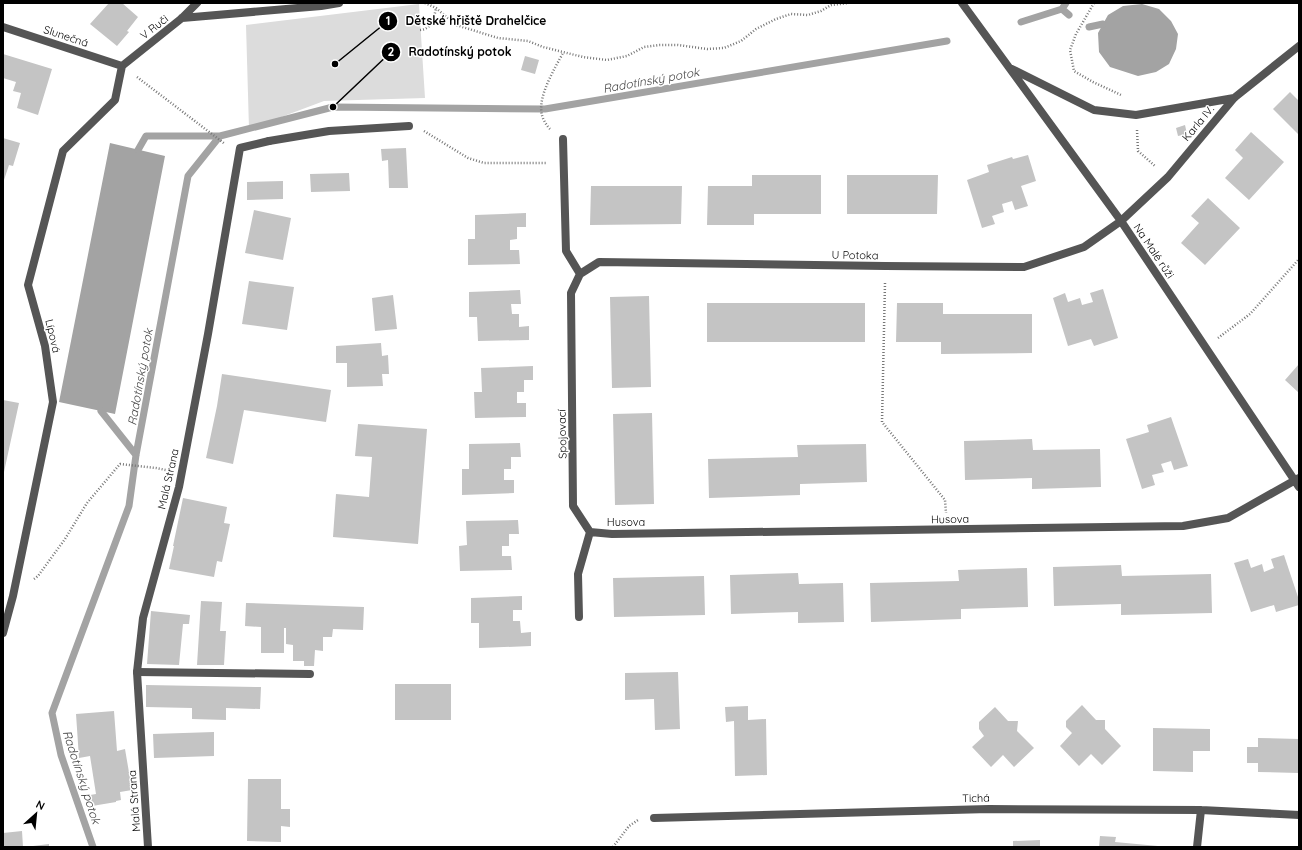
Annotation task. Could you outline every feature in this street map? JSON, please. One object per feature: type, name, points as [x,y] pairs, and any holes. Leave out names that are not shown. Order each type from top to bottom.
[{"type":"street","name":"V Ruči","points":[[122,66],[182,18],[197,3]]},
{"type":"street","points":[[182,18],[321,6],[339,3]]},
{"type":"street","name":"Na Malé růži","points":[[962,3],[1121,221],[1205,348],[1298,482]]},
{"type":"street","name":"Slunečná","points":[[3,27],[122,66]]},
{"type":"street","name":"Karla IV.","points":[[1121,221],[1168,177],[1234,98],[1299,46]]},
{"type":"street","name":"Lípová","points":[[3,633],[13,596],[53,402],[45,346],[28,285],[63,151],[115,100],[122,66]]},
{"type":"street","points":[[1009,68],[1094,110],[1136,114],[1234,98]]},
{"type":"street","name":"Malá Strana","points":[[148,847],[137,672],[143,618],[181,474],[208,334],[240,148],[328,130],[409,126]]},
{"type":"street","points":[[563,139],[566,251],[580,274]]},
{"type":"street","name":"U Potoka","points":[[580,274],[598,262],[1024,267],[1084,247],[1121,221]]},
{"type":"street","name":"Spojovací","points":[[580,274],[571,293],[573,506],[590,532]]},
{"type":"street","name":"Husova","points":[[590,532],[612,534],[1184,526],[1228,518],[1298,482]]},
{"type":"street","points":[[579,617],[578,574],[590,532]]},
{"type":"street","points":[[137,672],[310,674]]},
{"type":"street","name":"Tichá","points":[[654,818],[989,809],[1201,810],[1299,815]]},
{"type":"street","points":[[1197,847],[1201,810]]},
{"type":"path","points":[[425,3],[436,8],[456,25],[498,38],[528,41],[582,57],[607,60],[627,56],[644,47],[660,45],[678,45],[707,49],[724,48],[742,41],[756,29],[776,19],[791,14],[808,15],[832,6],[849,3]]},
{"type":"path","points":[[1094,3],[1076,34],[1070,50],[1074,71],[1132,100],[1135,104],[1138,151],[1168,177]]},
{"type":"path","points":[[420,30],[425,30],[430,25],[434,19],[436,8]]},
{"type":"path","points":[[542,115],[542,103],[548,82],[563,52]]},
{"type":"path","points":[[122,66],[223,144]]},
{"type":"path","points":[[409,126],[422,130],[468,158],[484,163],[564,163]]},
{"type":"path","points":[[1205,348],[1250,314],[1299,259]]},
{"type":"path","points":[[885,266],[882,422],[946,500],[948,530]]},
{"type":"path","points":[[13,596],[38,576],[65,539],[87,503],[120,464],[156,468]]},
{"type":"path","points":[[613,847],[629,826],[640,819],[654,818]]},
{"type":"shaded area","points":[[419,4],[425,98],[324,101],[249,129],[246,25]]},
{"type":"shaded area","points":[[1142,4],[1159,9],[1171,21],[1178,34],[1176,49],[1169,64],[1156,72],[1138,76],[1110,67],[1099,52],[1098,33],[1108,15],[1123,6]]},
{"type":"shaded area","points":[[110,143],[165,156],[115,414],[59,402]]},
{"type":"building","points":[[109,3],[122,3],[138,17],[127,31],[129,32],[117,46],[90,24]]},
{"type":"building","points":[[3,54],[52,69],[38,115],[17,108],[21,93],[13,91],[16,82],[3,78]]},
{"type":"building","points":[[525,56],[539,60],[535,74],[521,70]]},
{"type":"building","points":[[1290,92],[1299,101],[1299,135],[1273,109]]},
{"type":"building","points":[[1185,125],[1187,134],[1178,136],[1176,128]]},
{"type":"building","points":[[1251,132],[1284,162],[1249,200],[1225,178],[1243,158],[1235,150]]},
{"type":"building","points":[[3,138],[20,143],[13,166],[9,165],[3,183]]},
{"type":"building","points":[[406,148],[408,188],[389,188],[388,160],[382,161],[381,149]]},
{"type":"building","points":[[1028,155],[1036,181],[1021,186],[1028,206],[1015,210],[1012,201],[1002,204],[1004,212],[992,216],[995,224],[982,228],[967,180],[989,172],[987,165],[1012,157],[1013,159]]},
{"type":"building","points":[[349,173],[350,191],[311,192],[310,174]]},
{"type":"building","points":[[752,175],[821,175],[821,214],[754,214],[754,225],[707,225],[708,186],[752,186]]},
{"type":"building","points":[[847,175],[938,175],[937,214],[847,214]]},
{"type":"building","points":[[283,181],[283,199],[247,200],[247,182]]},
{"type":"building","points":[[591,186],[682,186],[681,224],[590,225]]},
{"type":"building","points":[[1208,198],[1240,228],[1205,265],[1181,243],[1199,223],[1191,216]]},
{"type":"building","points":[[254,210],[291,218],[283,260],[245,253]]},
{"type":"building","points":[[526,213],[526,227],[517,227],[517,239],[510,240],[510,250],[519,250],[520,264],[468,265],[468,239],[475,239],[475,215]]},
{"type":"building","points":[[249,281],[294,287],[287,330],[242,324]]},
{"type":"building","points":[[1103,289],[1118,338],[1094,346],[1091,339],[1068,346],[1053,298],[1065,293],[1068,302],[1080,298],[1082,305],[1093,302],[1090,293]]},
{"type":"building","points":[[520,290],[521,304],[511,304],[512,314],[519,314],[519,327],[529,326],[529,340],[478,341],[477,317],[469,317],[469,292]]},
{"type":"building","points":[[393,295],[397,329],[375,331],[372,298]]},
{"type":"building","points":[[649,296],[651,387],[612,388],[610,297]]},
{"type":"building","points":[[707,303],[865,303],[865,342],[707,342]]},
{"type":"building","points":[[897,303],[943,303],[943,314],[1032,314],[1032,353],[941,354],[941,342],[896,342]]},
{"type":"building","points":[[381,343],[382,356],[388,355],[389,374],[382,374],[383,386],[347,387],[347,363],[336,363],[336,346]]},
{"type":"building","points":[[1299,364],[1299,393],[1285,380]]},
{"type":"building","points":[[533,366],[533,380],[524,380],[524,392],[517,392],[517,403],[526,403],[526,417],[475,418],[474,392],[482,392],[481,368]]},
{"type":"building","points":[[222,374],[331,390],[326,422],[244,410],[233,464],[206,458]]},
{"type":"building","points":[[3,400],[19,403],[4,472],[3,472]]},
{"type":"building","points":[[652,413],[654,504],[615,505],[613,414]]},
{"type":"building","points":[[1171,417],[1188,466],[1174,470],[1171,461],[1161,464],[1164,472],[1152,475],[1155,485],[1142,489],[1126,439],[1149,432],[1147,425]]},
{"type":"building","points":[[358,424],[427,429],[418,544],[333,537],[336,494],[369,497],[372,457],[355,456]]},
{"type":"building","points":[[1032,439],[1033,450],[1100,449],[1101,487],[1032,489],[1032,478],[965,480],[964,441]]},
{"type":"building","points":[[520,443],[521,457],[511,457],[511,469],[504,469],[504,480],[514,480],[514,493],[462,495],[462,469],[469,469],[469,444]]},
{"type":"building","points":[[866,444],[867,482],[800,484],[800,495],[709,498],[708,459],[798,457],[797,445]]},
{"type":"building","points":[[183,498],[227,507],[224,523],[230,524],[222,562],[217,561],[214,577],[169,569]]},
{"type":"building","points":[[518,520],[519,534],[509,534],[509,546],[502,546],[502,556],[511,556],[512,570],[460,571],[459,546],[467,545],[466,521]]},
{"type":"building","points":[[1284,555],[1299,600],[1299,605],[1276,612],[1274,605],[1251,612],[1234,563],[1248,559],[1251,568],[1262,564],[1264,572],[1274,568],[1271,559]]},
{"type":"building","points":[[1121,565],[1122,576],[1211,574],[1212,613],[1121,615],[1121,604],[1054,606],[1053,567]]},
{"type":"building","points":[[1027,568],[1028,607],[961,609],[961,619],[871,622],[870,583],[959,581],[958,570]]},
{"type":"building","points":[[798,573],[799,584],[843,583],[844,622],[798,623],[798,612],[731,614],[730,575]]},
{"type":"building","points":[[704,576],[705,615],[614,617],[613,578]]},
{"type":"building","points":[[522,596],[522,610],[513,610],[513,621],[520,621],[521,633],[531,632],[531,646],[479,648],[479,623],[471,623],[471,598]]},
{"type":"building","points":[[201,601],[222,602],[220,631],[226,631],[224,665],[197,665]]},
{"type":"building","points":[[246,603],[364,607],[363,630],[333,629],[332,637],[323,637],[323,651],[315,650],[314,666],[304,666],[304,661],[293,661],[293,645],[286,644],[286,628],[284,628],[284,653],[261,653],[261,627],[245,626]]},
{"type":"building","points":[[151,611],[190,615],[189,624],[183,624],[179,665],[147,664]]},
{"type":"building","points":[[678,672],[680,729],[655,730],[654,699],[625,700],[625,673]]},
{"type":"building","points":[[395,684],[451,684],[451,720],[395,720]]},
{"type":"building","points":[[146,685],[261,687],[260,709],[226,708],[226,720],[192,719],[192,708],[146,707]]},
{"type":"building","points":[[1082,705],[1096,720],[1105,720],[1105,729],[1121,746],[1102,765],[1091,754],[1079,766],[1060,746],[1072,733],[1066,727],[1066,721]]},
{"type":"building","points":[[748,706],[748,720],[766,719],[767,775],[735,776],[734,721],[726,722],[725,707]]},
{"type":"building","points":[[995,707],[1008,721],[1018,721],[1017,731],[1034,748],[1014,767],[1003,755],[991,767],[972,747],[984,736],[979,729],[979,722]]},
{"type":"building","points":[[114,711],[117,751],[125,749],[132,790],[120,792],[121,800],[116,802],[92,806],[90,795],[96,794],[90,756],[79,758],[76,714]]},
{"type":"building","points":[[1153,728],[1210,729],[1210,751],[1193,751],[1193,772],[1153,771]]},
{"type":"building","points":[[214,732],[214,756],[154,758],[153,734]]},
{"type":"building","points":[[1258,738],[1299,739],[1299,773],[1258,772],[1258,763],[1247,763],[1247,747],[1258,747]]},
{"type":"building","points":[[248,779],[281,779],[281,809],[290,809],[290,827],[281,826],[281,842],[247,841]]},
{"type":"building","points":[[22,831],[23,847],[3,847],[3,833]]},
{"type":"building","points":[[1100,836],[1116,837],[1115,842],[1158,847],[1099,847]]},
{"type":"building","points":[[1040,840],[1040,847],[1013,847],[1013,841]]},
{"type":"building","points":[[49,844],[49,847],[33,847],[33,846]]},
{"type":"waterway","name":"Radotínský potok","points":[[1021,22],[1062,9],[1066,3]]},
{"type":"waterway","points":[[1062,9],[1069,15]]},
{"type":"waterway","points":[[1089,27],[1103,24]]},
{"type":"waterway","name":"Radotínský potok","points":[[93,847],[61,755],[52,713],[129,506],[136,455],[188,176],[220,136],[333,107],[545,109],[947,41]]},
{"type":"waterway","points":[[138,150],[146,136],[220,136]]},
{"type":"waterway","points":[[101,411],[136,455]]},
{"type":"place","name":"Dětské hřiště Drahelčice","points":[[335,64]]},
{"type":"place","name":"Radotínský potok","points":[[333,107]]}]
